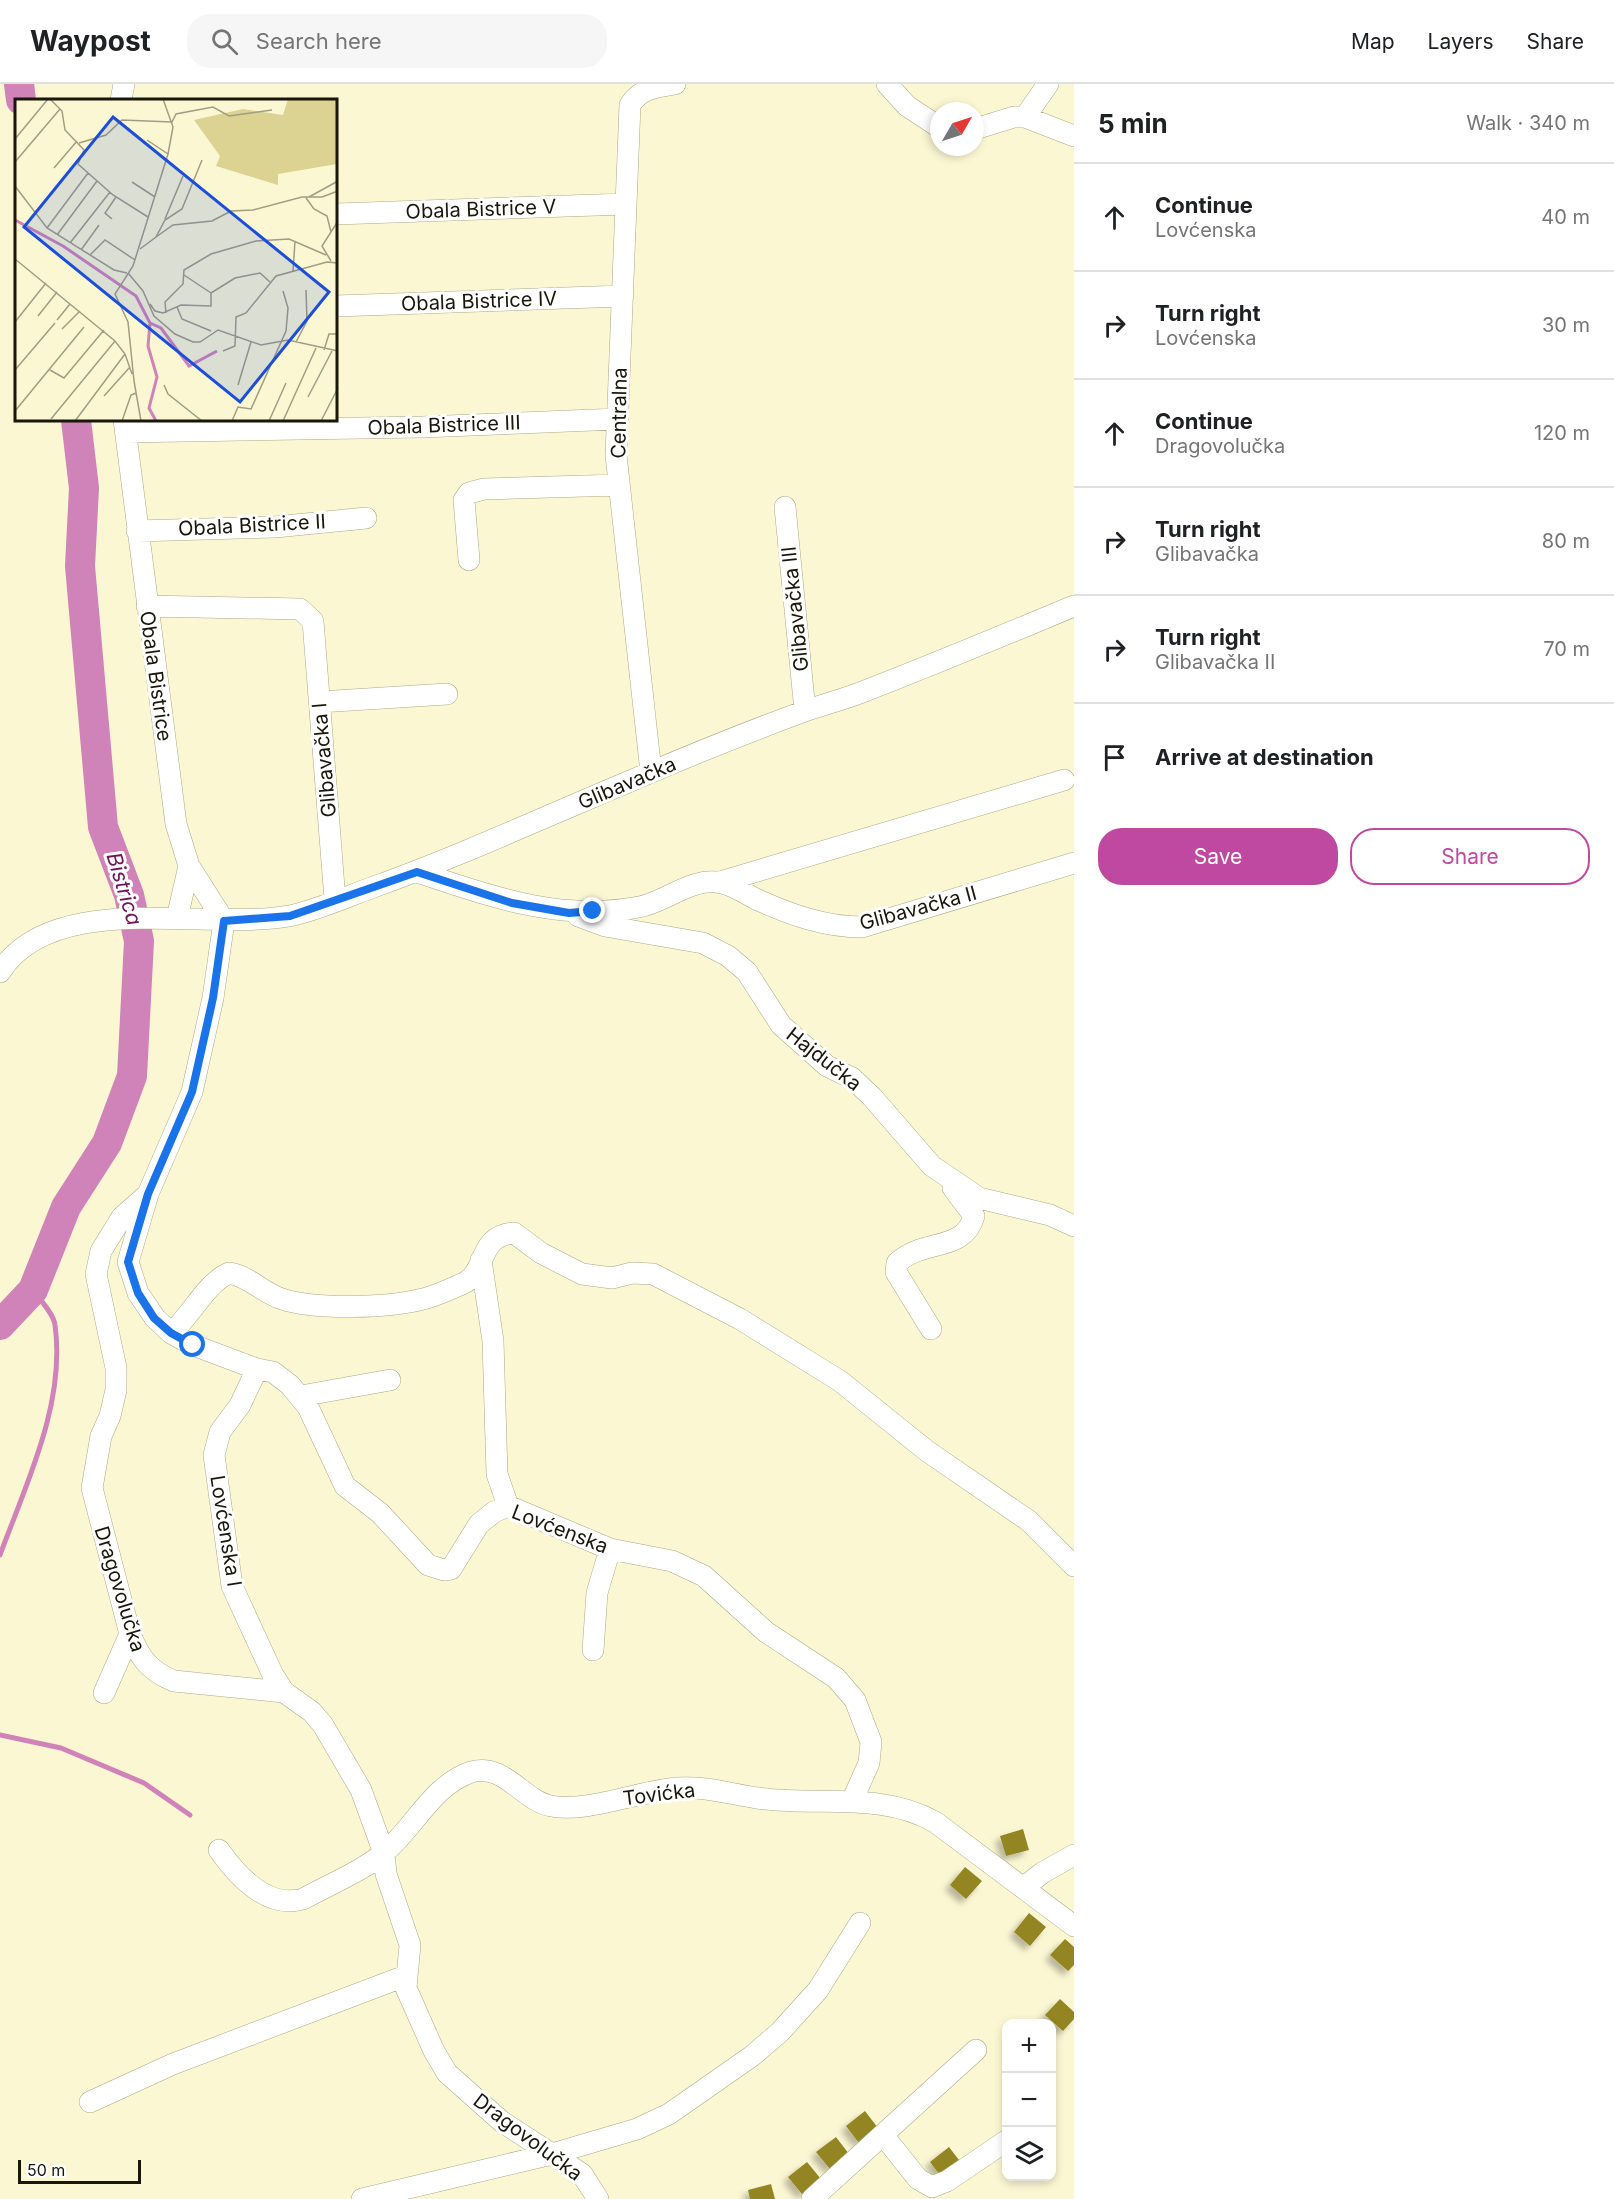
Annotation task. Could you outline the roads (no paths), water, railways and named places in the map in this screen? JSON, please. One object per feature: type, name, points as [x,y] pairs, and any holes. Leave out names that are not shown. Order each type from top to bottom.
[{"type":"street","points":[[121,99],[124,84]]},
{"type":"street","name":"Centralna","points":[[651,772],[616,455],[630,105],[636,95],[648,88],[675,84]]},
{"type":"street","points":[[887,84],[907,106],[930,122]]},
{"type":"street","points":[[1025,117],[1048,84]]},
{"type":"street","points":[[984,126],[1014,117],[1025,117],[1074,136]]},
{"type":"street","name":"Obala Bistrice V","points":[[338,214],[626,204]]},
{"type":"street","name":"Obala Bistrice IV","points":[[338,306],[622,296]]},
{"type":"street","name":"Obala Bistrice III","points":[[125,426],[422,427],[618,419]]},
{"type":"street","name":"Obala Bistrice","points":[[125,426],[176,824],[189,867],[224,921]]},
{"type":"street","points":[[469,560],[464,500],[469,493],[484,489],[619,485]]},
{"type":"street","name":"Glibavačka III","points":[[784,507],[805,711]]},
{"type":"street","name":"Obala Bistrice II","points":[[137,531],[275,527],[366,518]]},
{"type":"street","name":"Glibavačka I","points":[[147,606],[300,609],[313,621],[335,900]]},
{"type":"street","name":"Glibavačka","points":[[0,972],[8,959],[36,940],[69,924],[175,917],[224,921],[290,916],[417,872],[651,772],[805,711],[862,693],[1074,606]]},
{"type":"street","points":[[319,702],[447,694]]},
{"type":"street","points":[[417,872],[512,903],[569,913],[640,907],[697,885],[720,882],[1064,780]]},
{"type":"street","name":"Glibavačka II","points":[[720,882],[802,919],[845,927],[862,927],[1074,863]]},
{"type":"street","points":[[175,917],[189,867]]},
{"type":"street","name":"Hajdučka","points":[[569,913],[605,926],[703,943],[728,956],[747,972],[781,1025],[827,1066],[852,1078],[872,1097],[932,1166],[979,1198],[1050,1215],[1074,1226]]},
{"type":"street","name":"Dragovolučka","points":[[224,921],[213,998],[192,1092],[148,1194],[122,1217],[101,1251],[96,1274],[116,1368],[116,1390],[110,1416],[100,1436],[92,1488],[130,1634],[140,1657],[160,1676],[174,1681],[284,1692],[312,1712],[323,1725],[361,1790],[384,1853],[386,1874],[410,1945],[405,1976],[406,1988],[434,2051],[447,2073],[501,2121],[582,2174],[598,2199]]},
{"type":"street","points":[[931,1329],[896,1272],[897,1263],[915,1250],[962,1238],[971,1228],[974,1216],[965,1202],[932,1166]]},
{"type":"street","name":"Lovćenska","points":[[148,1194],[128,1262],[138,1293],[154,1318],[171,1333],[193,1345],[257,1369],[273,1372],[301,1396],[345,1486],[380,1513],[428,1565],[436,1569],[452,1569],[479,1524],[494,1512],[508,1506],[610,1549],[672,1561],[704,1576],[766,1632],[836,1678],[855,1700],[871,1742],[869,1764],[852,1801]]},
{"type":"street","points":[[171,1333],[186,1320],[216,1281],[229,1273],[242,1277],[281,1299],[311,1305],[358,1306],[423,1299],[465,1282],[477,1270],[486,1248],[494,1239],[514,1233],[541,1254],[582,1274],[612,1278],[632,1274],[653,1274],[740,1319],[840,1381],[969,1482],[1029,1521],[1074,1566]]},
{"type":"street","points":[[481,1260],[493,1341],[497,1474],[508,1506]]},
{"type":"street","name":"Lovćenska I","points":[[257,1369],[240,1405],[220,1432],[213,1455],[232,1586],[273,1675],[284,1692]]},
{"type":"street","points":[[301,1396],[390,1380]]},
{"type":"street","points":[[593,1650],[597,1593],[610,1549]]},
{"type":"street","points":[[104,1693],[130,1634]]},
{"type":"street","name":"Tovićka","points":[[219,1850],[242,1879],[258,1891],[292,1902],[303,1899],[384,1853],[430,1800],[455,1779],[482,1769],[497,1773],[550,1806],[588,1807],[626,1796],[677,1788],[717,1789],[758,1798],[852,1801],[915,1810],[935,1821],[1074,1926]]},
{"type":"street","points":[[1023,1888],[1042,1873],[1074,1855]]},
{"type":"street","points":[[362,2199],[552,2154],[638,2129],[669,2114],[752,2056],[780,2032],[818,1990],[860,1923]]},
{"type":"street","points":[[90,2102],[173,2064],[405,1976]]},
{"type":"street","points":[[812,2199],[976,2050]]},
{"type":"street","points":[[883,2135],[918,2179],[932,2187],[947,2181],[1002,2144]]},
{"type":"waterway","name":"Bistrica","points":[[19,84],[21,99]]},
{"type":"waterway","name":"Bistrica","points":[[0,1325],[33,1290],[66,1207],[107,1143],[132,1076],[139,941],[129,895],[103,827],[80,566],[84,488],[76,422]]},
{"type":"waterway","points":[[0,1555],[32,1472],[55,1384],[57,1354],[55,1325],[49,1312],[33,1290]]},
{"type":"waterway","points":[[0,1735],[61,1748],[144,1783],[190,1815]]}]
